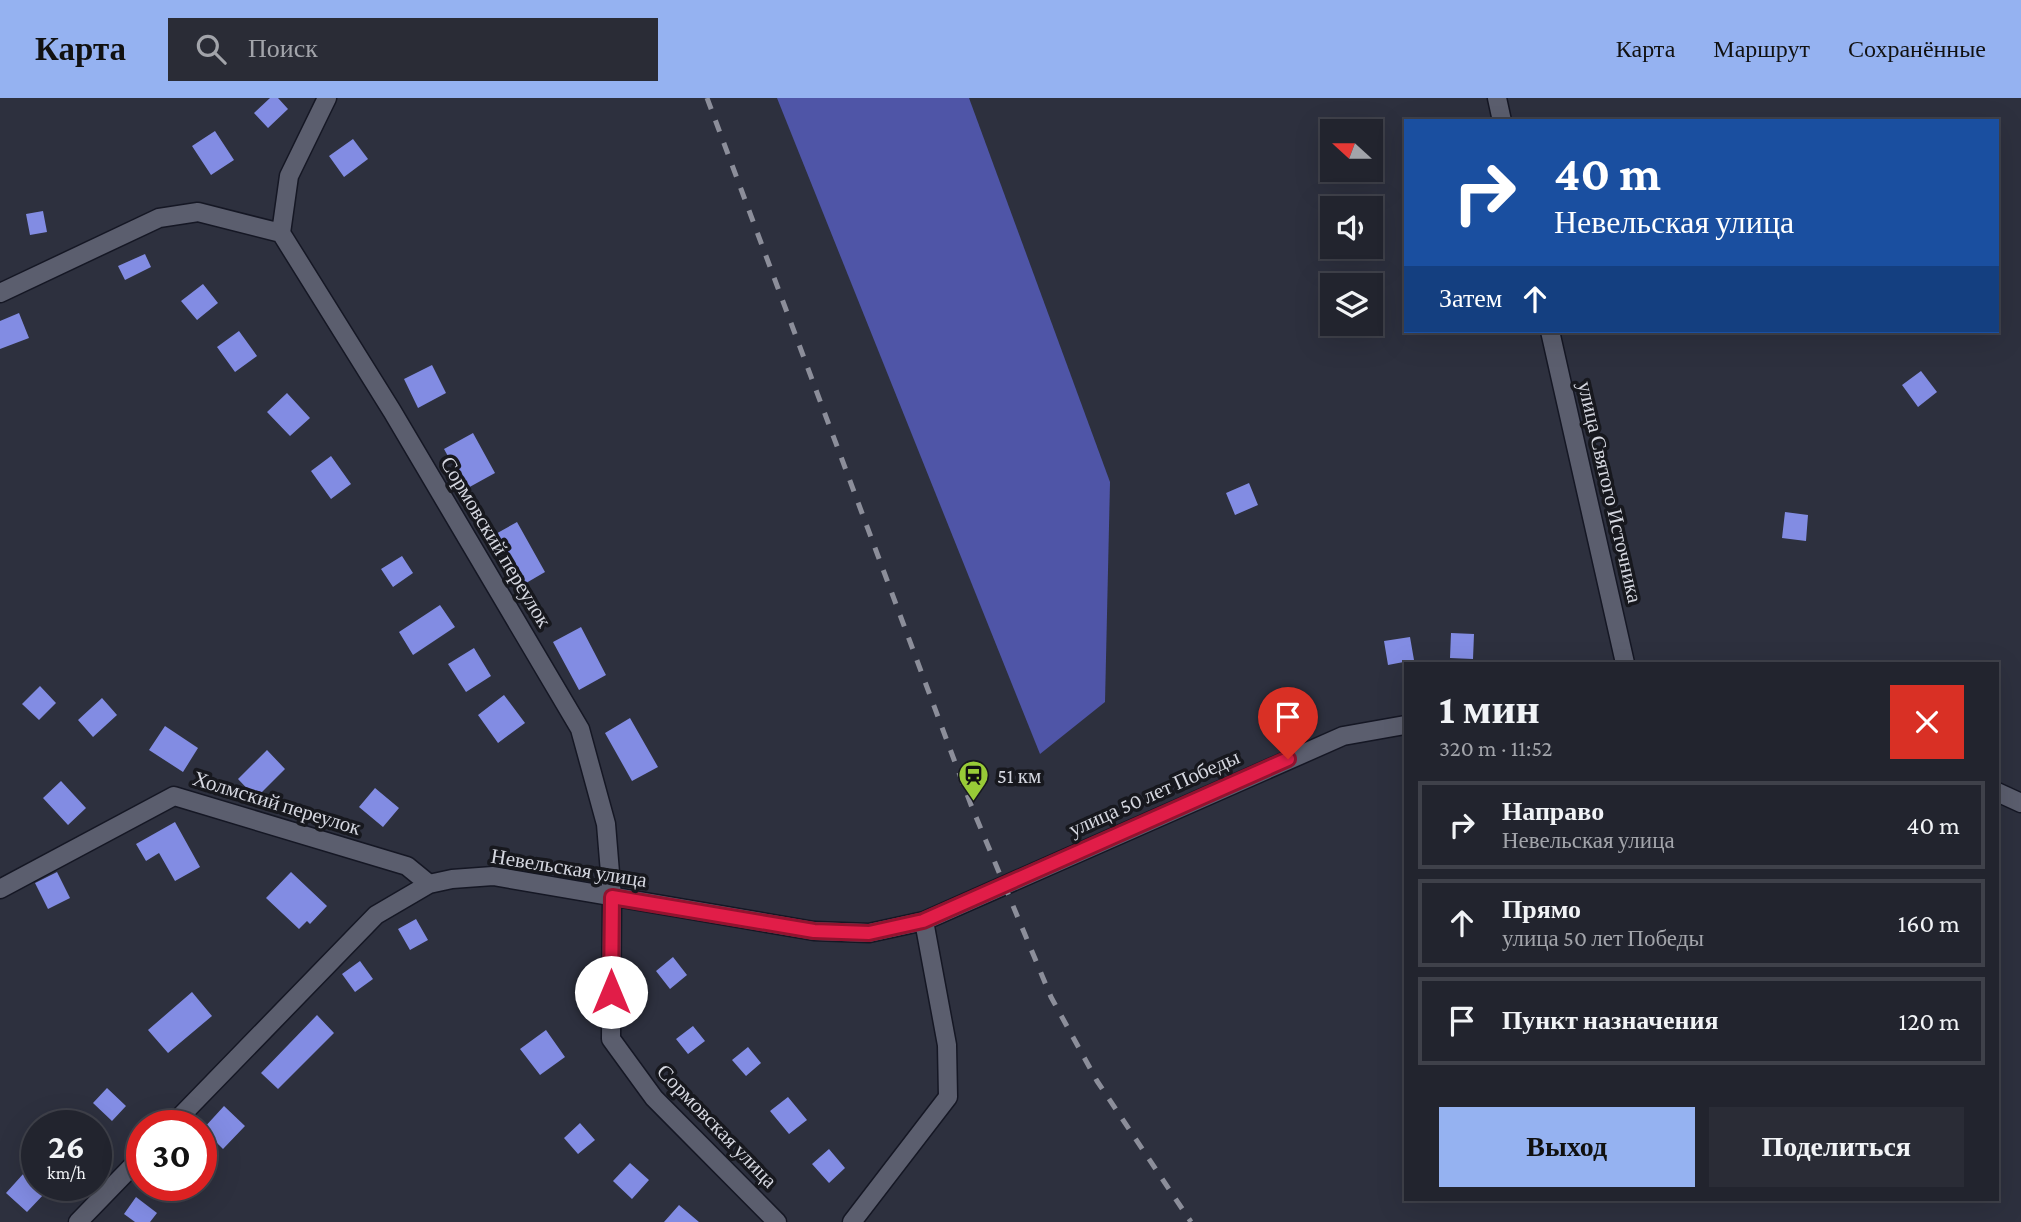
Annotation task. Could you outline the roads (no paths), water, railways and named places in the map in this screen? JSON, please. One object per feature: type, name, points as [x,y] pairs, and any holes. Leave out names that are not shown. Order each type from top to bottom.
[{"type":"street","points":[[0,293],[159,218],[198,212],[281,233],[289,176],[327,98]]},
{"type":"street","points":[[1497,98],[1502,119]]},
{"type":"street","name":"Сормовский переулок","points":[[281,233],[392,411],[580,729],[606,824],[612,897]]},
{"type":"street","name":"улица Святого Источника","points":[[1550,333],[1625,662]]},
{"type":"street","name":"улица 50 лет Победы","points":[[1003,885],[1343,736],[1404,725]]},
{"type":"street","points":[[1999,793],[2021,803]]},
{"type":"street","name":"Холмский переулок","points":[[0,889],[174,796],[407,866],[429,884]]},
{"type":"street","name":"Невельская улица","points":[[187,1110],[376,915],[429,884],[452,878],[494,876],[814,931],[869,933],[923,921],[1003,885]]},
{"type":"street","name":"Сормовская улица","points":[[612,897],[611,1039],[654,1098],[777,1222]]},
{"type":"street","points":[[852,1222],[948,1097],[947,1045],[923,921]]},
{"type":"street","points":[[85,1220],[126,1175]]},
{"type":"railway","points":[[707,98],[971,805],[1051,997],[1097,1081],[1191,1222]]},
{"type":"place","name":"51 км","points":[[974,803]]}]
